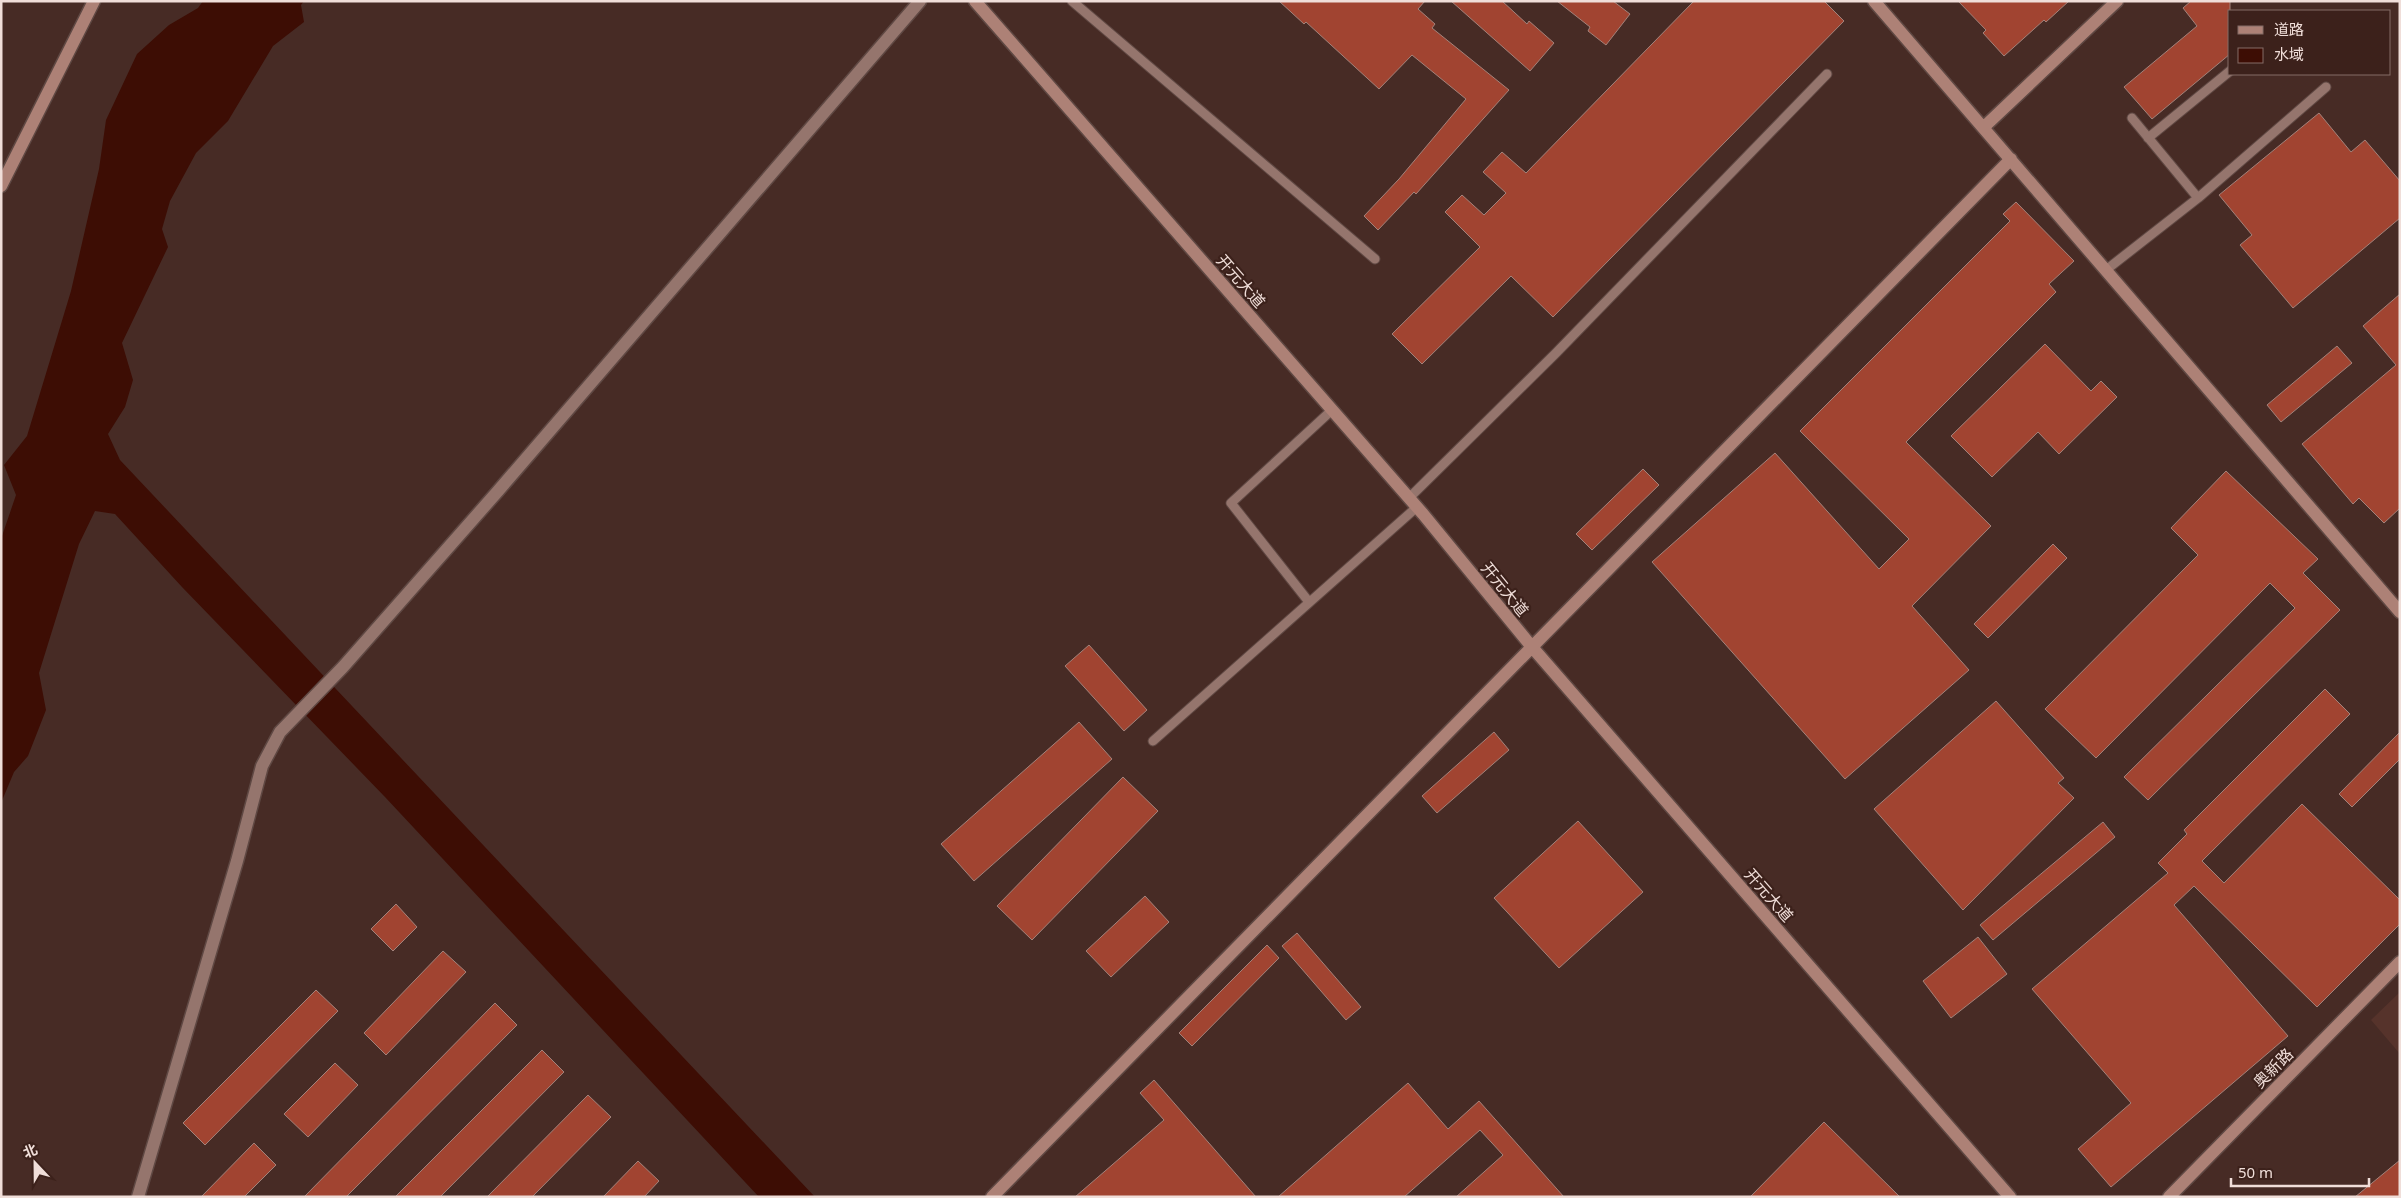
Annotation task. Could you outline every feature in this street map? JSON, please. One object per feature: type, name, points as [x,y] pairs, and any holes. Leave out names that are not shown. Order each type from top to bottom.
[{"type":"street","points":[[1,186],[94,1]]},
{"type":"street","points":[[138,1197],[237,862],[262,766],[280,732],[343,667],[397,603],[498,491],[920,1]]},
{"type":"street","name":"开元大道","points":[[975,1],[1413,503],[1532,647],[2010,1197]]},
{"type":"street","points":[[1874,1],[2400,612]]},
{"type":"street","points":[[1984,127],[2117,1]]},
{"type":"street","points":[[992,1197],[2011,159]]},
{"type":"street","name":"奥新路","points":[[2169,1197],[2400,962]]},
{"type":"lane","points":[[1072,1],[1375,259]]},
{"type":"lane","points":[[2148,138],[2228,73]]},
{"type":"lane","points":[[1153,741],[1310,602],[1413,503],[1827,74]]},
{"type":"lane","points":[[2106,270],[2198,198],[2326,87]]},
{"type":"lane","points":[[2132,118],[2198,198]]},
{"type":"lane","points":[[1310,602],[1231,503],[1332,410]]},
{"type":"shaded area","points":[[2400,992],[2400,1054],[2371,1020]]},
{"type":"water","points":[[203,1],[304,1],[301,5],[304,22],[273,46],[228,121],[196,153],[170,201],[162,229],[168,247],[122,343],[133,380],[125,407],[108,434],[120,460],[815,1197],[759,1197],[385,797],[182,587],[115,514],[95,511],[79,544],[39,673],[46,710],[28,756],[14,772],[1,803],[1,539],[16,495],[4,465],[27,436],[71,291],[99,169],[106,120],[137,54],[169,25],[198,8]]},
{"type":"building","points":[[1279,1],[1425,1],[1418,9],[1435,24],[1432,28],[1509,90],[1416,194],[1414,192],[1378,230],[1364,216],[1399,179],[1466,99],[1412,55],[1379,89],[1306,22],[1304,24]]},
{"type":"building","points":[[1451,1],[1502,1],[1527,24],[1529,21],[1554,43],[1530,71]]},
{"type":"building","points":[[1557,1],[1613,1],[1630,14],[1606,45],[1588,31],[1590,27]]},
{"type":"building","points":[[1694,1],[1824,1],[1844,21],[1553,317],[1511,276],[1422,364],[1392,334],[1480,247],[1445,212],[1462,195],[1484,215],[1506,193],[1483,172],[1502,152],[1526,173]]},
{"type":"building","points":[[1958,1],[2069,1],[2046,22],[2044,20],[2004,56],[1983,33],[1986,30]]},
{"type":"building","points":[[2191,1],[2230,1],[2230,10],[2228,10],[2228,56],[2152,119],[2124,87],[2197,26],[2183,8]]},
{"type":"building","points":[[2319,113],[2351,152],[2365,140],[2400,181],[2400,218],[2293,308],[2240,245],[2252,235],[2219,195]]},
{"type":"building","points":[[2016,202],[2074,261],[2049,284],[2056,292],[1906,442],[1991,526],[1912,606],[1969,670],[1845,779],[1652,562],[1775,453],[1879,569],[1909,539],[1800,431],[2010,221],[2003,214]]},
{"type":"building","points":[[2400,294],[2400,508],[2384,523],[2359,498],[2353,504],[2302,444],[2396,365],[2363,326]]},
{"type":"building","points":[[2045,344],[2091,391],[2101,381],[2117,397],[2059,454],[2038,432],[1992,477],[1951,436]]},
{"type":"building","points":[[2337,346],[2352,363],[2281,422],[2267,405]]},
{"type":"building","points":[[1643,469],[1659,485],[1592,550],[1576,534]]},
{"type":"building","points":[[2226,471],[2318,559],[2303,573],[2340,610],[2148,800],[2124,777],[2295,608],[2270,583],[2096,758],[2045,709],[2198,555],[2171,528]]},
{"type":"building","points":[[2053,544],[2067,558],[1988,638],[1974,624]]},
{"type":"building","points":[[1089,645],[1147,710],[1124,731],[1065,666]]},
{"type":"building","points":[[2325,689],[2350,714],[2202,861],[2224,883],[2302,804],[2400,900],[2400,924],[2317,1007],[2194,886],[2174,905],[2288,1036],[2111,1187],[2078,1149],[2131,1103],[2032,989],[2168,873],[2158,863],[2187,834],[2184,830]]},
{"type":"building","points":[[1996,701],[2064,778],[2058,783],[2074,798],[1963,910],[1874,809]]},
{"type":"building","points":[[1079,722],[1112,759],[974,881],[941,844]]},
{"type":"building","points":[[1494,732],[1509,750],[1437,813],[1422,796]]},
{"type":"building","points":[[2400,732],[2400,759],[2352,807],[2339,794]]},
{"type":"building","points":[[1123,777],[1158,811],[1032,940],[997,906]]},
{"type":"building","points":[[1578,821],[1643,892],[1559,968],[1494,898]]},
{"type":"building","points":[[2103,822],[2115,837],[1993,940],[1980,925]]},
{"type":"building","points":[[1145,896],[1169,922],[1111,977],[1086,951]]},
{"type":"building","points":[[396,904],[417,927],[393,951],[371,929]]},
{"type":"building","points":[[1297,933],[1361,1007],[1346,1020],[1282,946]]},
{"type":"building","points":[[1978,937],[2007,974],[1951,1018],[1923,981]]},
{"type":"building","points":[[1267,945],[1279,958],[1192,1046],[1179,1033]]},
{"type":"building","points":[[443,951],[466,972],[386,1055],[364,1033]]},
{"type":"building","points":[[316,990],[338,1011],[205,1145],[183,1123]]},
{"type":"building","points":[[495,1003],[517,1025],[346,1197],[304,1197]]},
{"type":"building","points":[[542,1050],[564,1072],[440,1197],[395,1197]]},
{"type":"building","points":[[335,1063],[358,1085],[308,1137],[284,1114]]},
{"type":"building","points":[[1154,1080],[1256,1197],[1075,1197],[1164,1120],[1140,1093]]},
{"type":"building","points":[[1408,1083],[1448,1129],[1479,1101],[1564,1197],[1456,1197],[1503,1155],[1480,1130],[1404,1197],[1278,1197]]},
{"type":"building","points":[[588,1095],[611,1117],[532,1197],[487,1197]]},
{"type":"building","points":[[1824,1122],[1900,1197],[1750,1197]]},
{"type":"building","points":[[254,1143],[276,1165],[244,1197],[201,1197]]},
{"type":"building","points":[[2400,1160],[2400,1197],[2355,1197]]},
{"type":"building","points":[[638,1161],[659,1181],[644,1197],[603,1197]]}]
